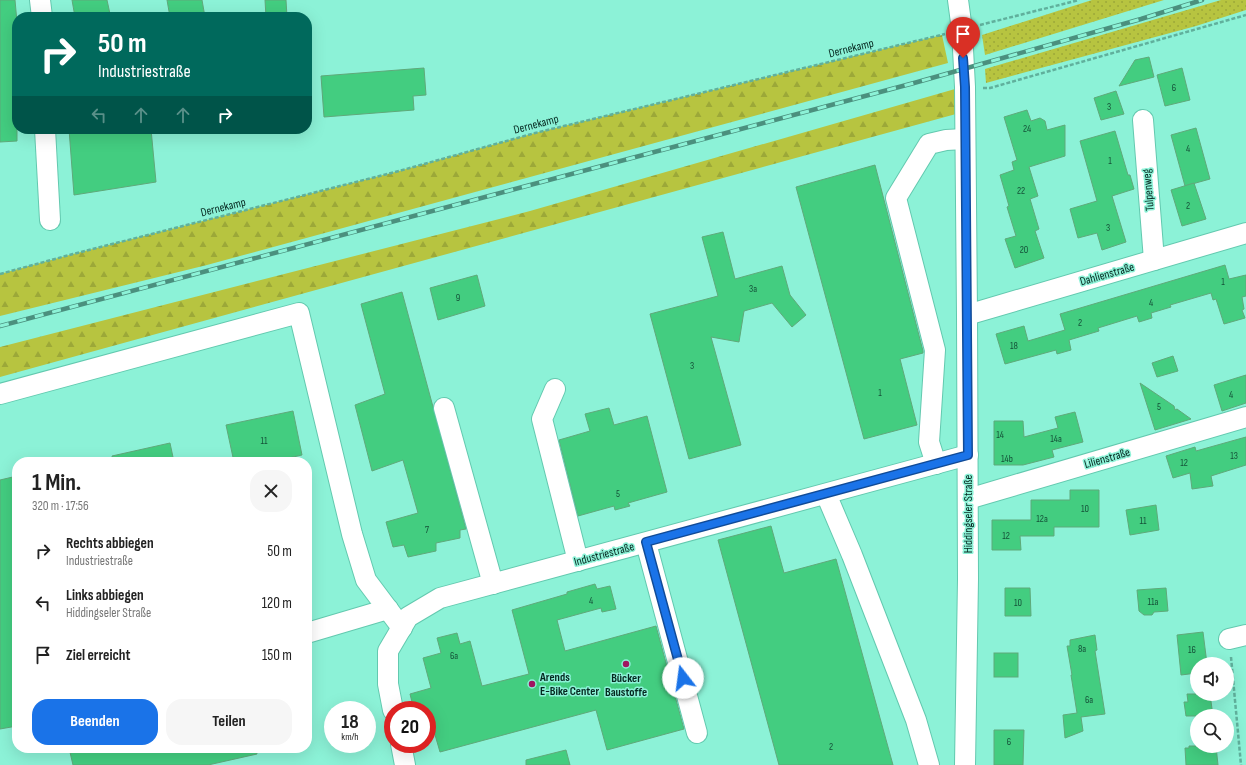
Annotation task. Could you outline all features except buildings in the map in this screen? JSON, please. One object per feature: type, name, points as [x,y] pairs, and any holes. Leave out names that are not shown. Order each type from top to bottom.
[{"type":"street","points":[[40,0],[41,12]]},
{"type":"street","name":"Hiddingseler Straße","points":[[958,0],[962,30],[965,87],[968,455],[965,765]]},
{"type":"street","name":"Tulpenweg","points":[[1143,120],[1154,260]]},
{"type":"street","points":[[45,134],[50,220]]},
{"type":"street","points":[[936,464],[929,442],[935,350],[896,198],[929,144],[946,140],[965,139]]},
{"type":"street","name":"Dahlienstraße","points":[[967,315],[1246,232]]},
{"type":"street","points":[[0,394],[299,313],[352,534],[366,580],[402,628]]},
{"type":"street","points":[[555,389],[542,419],[578,561]]},
{"type":"street","points":[[444,408],[493,584]]},
{"type":"street","name":"Lilienstraße","points":[[968,499],[1246,417]]},
{"type":"street","name":"Industriestraße","points":[[391,701],[388,684],[388,651],[408,617],[440,598],[968,455]]},
{"type":"street","points":[[826,494],[852,554],[913,713],[929,765]]},
{"type":"street","points":[[646,542],[697,733]]},
{"type":"street","points":[[312,632],[388,609]]},
{"type":"street","points":[[403,753],[405,765]]},
{"type":"path","name":"Dernekamp","points":[[0,274],[399,171],[536,133],[817,66],[1079,0]]},
{"type":"path","points":[[965,87],[990,88],[1246,15]]},
{"type":"path","points":[[1238,637],[1241,765]]},
{"type":"green space","points":[[1092,0],[1164,0],[985,55],[982,35]]},
{"type":"green space","points":[[1221,0],[1246,0],[1246,10],[1196,26],[986,83],[985,69]]},
{"type":"green space","points":[[942,35],[948,63],[207,265],[0,316],[0,274],[399,171],[535,133]]},
{"type":"green space","points":[[955,89],[956,114],[0,377],[0,347],[530,211]]},
{"type":"railway","points":[[0,326],[914,83],[1141,19],[1202,0]]},
{"type":"place","name":"Bücker Baustoffe","points":[[626,664]]},
{"type":"place","name":"Arends E-Bike Center","points":[[532,684]]},
{"type":"route","points":[[683,678],[646,542],[968,455],[964,112],[965,87],[963,58]]}]
